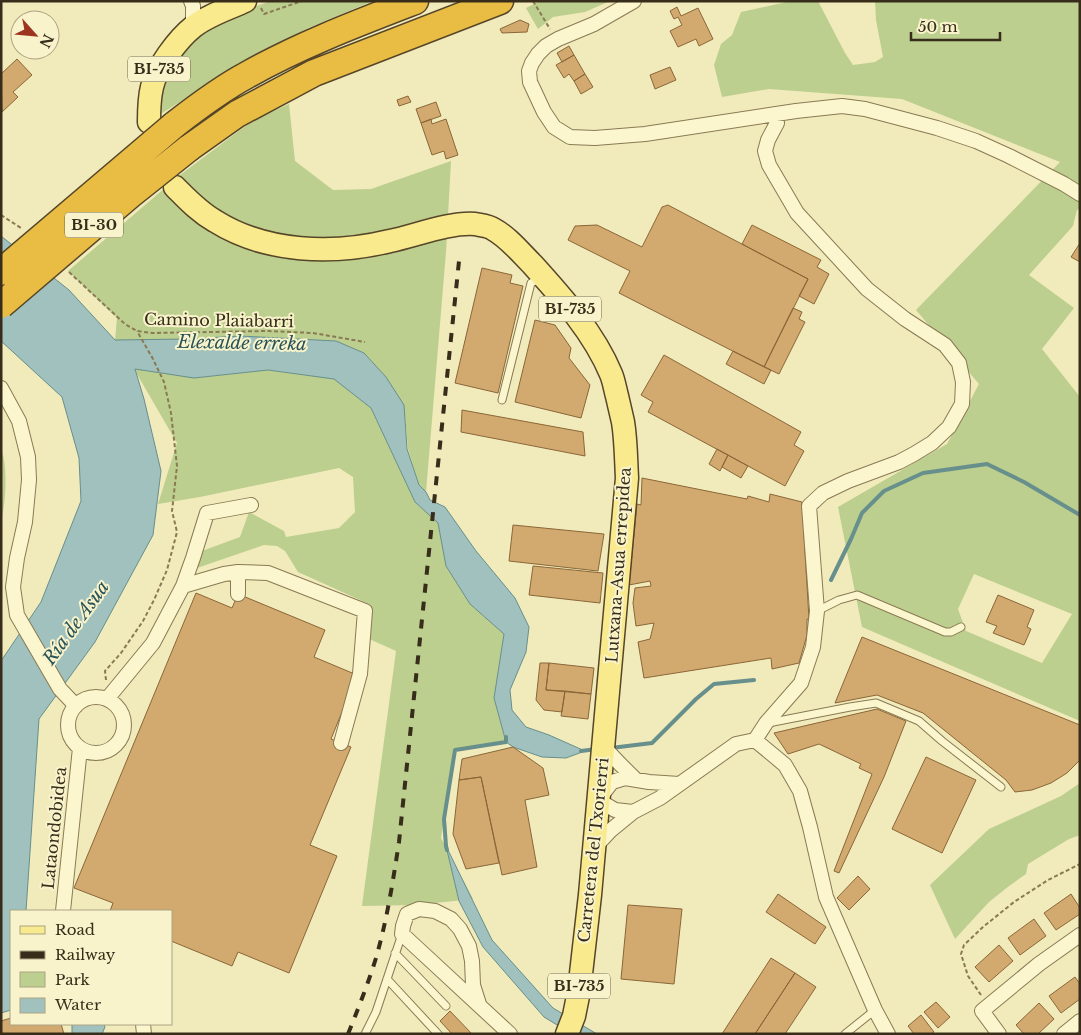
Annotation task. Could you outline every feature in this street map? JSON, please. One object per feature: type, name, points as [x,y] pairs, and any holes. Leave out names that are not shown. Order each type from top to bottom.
[{"type":"highway","name":"BI-30","points":[[1,272],[161,124],[200,105],[267,64],[340,30],[415,1]]},
{"type":"highway","name":"BI-30","points":[[1,305],[130,195],[189,148],[237,114],[314,73],[500,1]]},
{"type":"main road","name":"BI-735","points":[[161,124],[149,105],[152,86],[160,69],[177,43],[193,27],[207,18],[253,5]]},
{"type":"main road","name":"Lutxana-Asua errepidea","points":[[175,186],[196,208],[215,221],[268,244],[298,248],[331,249],[371,246],[455,225],[475,224],[492,228],[513,244],[566,303],[598,348],[612,376],[623,422],[627,478],[603,746]]},
{"type":"main road","name":"Carretera del Txorierri","points":[[568,1034],[574,1016],[584,945],[603,746]]},
{"type":"main road","name":"Carretera del Txorierri","points":[[582,1034],[585,997],[584,945]]},
{"type":"street","points":[[191,1],[193,6],[193,27]]},
{"type":"street","points":[[634,1],[594,24],[546,46],[532,62],[529,71],[530,82],[544,112],[554,127],[570,137],[595,138],[645,134],[796,111],[842,106],[865,109],[901,118],[976,141],[1064,184],[1080,194]]},
{"type":"street","points":[[594,849],[611,830],[633,812],[660,798],[736,744],[755,740],[766,723],[801,683],[813,647],[817,612],[809,506],[823,494],[899,462],[932,443],[949,427],[962,404],[963,382],[959,363],[944,345],[867,289],[797,213],[770,165],[765,151],[768,140],[777,123],[776,115]]},
{"type":"street","points":[[1,388],[18,420],[28,457],[29,480],[25,522],[13,587],[17,615],[60,689],[76,706]]},
{"type":"street","points":[[107,699],[153,643],[183,586],[194,558],[207,513],[251,505]]},
{"type":"street","points":[[183,586],[224,574],[238,572],[268,573],[365,611],[360,674],[341,743]]},
{"type":"street","points":[[238,572],[238,594]]},
{"type":"street","points":[[90,697],[107,699],[121,711],[124,719],[122,736],[111,749],[95,753],[87,752],[73,741],[68,723],[70,714],[82,700],[90,697]]},
{"type":"street","points":[[755,740],[784,765],[800,792],[826,897],[875,1010],[888,1034]]},
{"type":"street","points":[[603,746],[636,780]]},
{"type":"street","name":"Lataondobidea","points":[[63,910],[80,748]]},
{"type":"street","points":[[633,812],[615,810],[598,800],[612,782],[625,778],[680,784]]},
{"type":"street","points":[[479,1004],[473,986],[469,946],[460,929],[451,919],[435,912],[419,909],[408,914],[402,934],[510,1034]]},
{"type":"street","points":[[999,1034],[982,1010],[1039,964],[1080,935]]},
{"type":"street","points":[[1064,1034],[1080,1020]]},
{"type":"lane","points":[[502,400],[531,283],[544,277]]},
{"type":"lane","points":[[817,612],[839,600],[857,595],[946,632],[951,632],[961,627]]},
{"type":"lane","points":[[766,723],[876,703],[919,721],[1001,787]]},
{"type":"lane","points":[[365,1034],[376,1012],[402,934]]},
{"type":"lane","points":[[395,953],[446,1006]]},
{"type":"lane","points":[[387,978],[438,1034]]},
{"type":"lane","points":[[845,1034],[875,1010]]},
{"type":"path","points":[[253,5],[264,14],[302,1]]},
{"type":"path","points":[[533,1],[545,21]]},
{"type":"path","points":[[1,215],[21,228]]},
{"type":"path","name":"Camino Plaiabarri","points":[[65,269],[125,324],[137,331],[268,330],[313,334],[365,342]]},
{"type":"path","points":[[107,682],[105,671],[121,653],[143,621],[154,600],[167,570],[177,532],[172,511],[177,466],[171,413],[164,382],[137,331]]},
{"type":"path","points":[[981,996],[968,976],[961,954],[964,945],[1014,902],[1048,880],[1080,864]]},
{"type":"green space","points":[[271,1],[373,1],[308,28],[227,72],[156,117],[163,76],[193,37],[230,15]]},
{"type":"green space","points":[[540,1],[610,1],[585,12],[553,17],[538,29],[526,8]]},
{"type":"green space","points":[[791,1],[818,1],[853,65],[875,62],[883,57],[876,20],[875,1],[1080,1],[1080,208],[1077,210],[1073,226],[1029,275],[1074,308],[1042,349],[1080,397],[1080,721],[862,627],[838,507],[947,444],[979,384],[916,310],[1060,162],[902,99],[769,89],[722,97],[714,65],[721,44],[732,35],[741,12]],"holes":[[[974,574],[1072,614],[1042,663],[966,631],[958,609]]]},
{"type":"green space","points":[[289,104],[295,161],[333,190],[371,189],[451,161],[446,252],[426,492],[419,485],[408,449],[404,405],[364,353],[336,341],[240,336],[189,339],[195,378],[268,370],[335,379],[371,408],[415,502],[438,523],[446,566],[470,604],[504,634],[494,698],[506,742],[455,750],[441,838],[473,899],[416,905],[362,906],[396,651],[367,638],[371,605],[298,572],[285,551],[277,546],[264,545],[197,568],[202,551],[240,537],[249,512],[284,531],[286,537],[339,528],[355,512],[353,477],[339,468],[158,504],[177,443],[115,340],[117,318],[68,271],[180,175],[252,121]]},
{"type":"green space","points":[[1,448],[5,465],[6,485],[1,521]]},
{"type":"green space","points":[[1080,783],[1080,835],[1069,839],[1028,864],[1026,874],[989,902],[955,939],[930,885],[989,829],[1061,796]]},
{"type":"water","name":"Ría de Asua","points":[[1,236],[69,290],[115,340],[240,336],[336,341],[364,353],[386,377],[404,405],[407,449],[419,485],[426,492],[430,500],[445,507],[476,551],[515,598],[529,627],[526,652],[510,690],[512,710],[526,727],[585,751],[566,758],[542,757],[513,747],[506,742],[494,698],[504,634],[470,604],[446,566],[438,523],[415,502],[371,408],[334,379],[268,370],[194,378],[135,369],[161,471],[153,535],[95,642],[39,719],[26,910],[10,910],[10,1010],[1,1013],[1,661],[41,602],[81,501],[79,458],[62,397],[1,341]]},
{"type":"water","points":[[446,846],[492,940],[553,1008],[597,1034],[572,1034],[544,1017],[483,947],[459,901]]},
{"type":"water","points":[[72,1025],[104,1025],[105,1027],[102,1034],[72,1034]]},
{"type":"building","points":[[677,7],[681,16],[698,8],[713,39],[699,46],[696,39],[678,47],[670,31],[682,25],[678,17],[674,19],[670,11]]},
{"type":"building","points":[[520,20],[529,24],[527,32],[502,33],[500,29]]},
{"type":"building","points":[[569,46],[574,55],[562,62],[557,53]]},
{"type":"building","points":[[574,55],[585,74],[574,81],[569,74],[564,78],[556,65]]},
{"type":"building","points":[[18,60],[32,75],[13,92],[18,97],[2,112],[1,74]]},
{"type":"building","points":[[670,67],[676,80],[655,89],[650,75]]},
{"type":"building","points":[[585,74],[593,87],[581,94],[574,81]]},
{"type":"building","points":[[408,96],[411,102],[399,106],[397,100]]},
{"type":"building","points":[[436,102],[441,116],[421,123],[416,109]]},
{"type":"building","points":[[431,119],[432,124],[446,119],[458,155],[446,159],[444,151],[432,155],[421,123]]},
{"type":"building","points":[[668,205],[808,279],[764,367],[619,293],[630,271],[568,240],[575,226],[597,225],[642,247],[662,207]]},
{"type":"building","points":[[752,225],[821,260],[817,267],[829,274],[814,304],[799,296],[808,279],[742,244]]},
{"type":"building","points":[[1080,243],[1080,262],[1071,257]]},
{"type":"building","points":[[482,268],[512,275],[510,283],[523,286],[498,393],[455,383]]},
{"type":"building","points":[[793,308],[802,312],[799,319],[805,322],[779,374],[764,367]]},
{"type":"building","points":[[535,320],[555,325],[571,348],[569,358],[590,385],[581,418],[515,402]]},
{"type":"building","points":[[733,351],[771,370],[764,384],[726,364]]},
{"type":"building","points":[[664,355],[801,432],[794,445],[804,451],[785,486],[648,412],[653,402],[641,395]]},
{"type":"building","points":[[462,410],[583,432],[585,456],[461,432]]},
{"type":"building","points":[[717,449],[728,455],[720,471],[709,464]]},
{"type":"building","points":[[728,455],[748,466],[741,478],[722,467]]},
{"type":"building","points":[[642,478],[747,499],[748,496],[769,502],[770,494],[802,502],[809,619],[807,619],[807,635],[799,663],[772,669],[771,658],[644,678],[638,642],[650,639],[654,623],[636,626],[633,603],[635,588],[651,586],[650,581],[629,585],[637,504],[641,505]]},
{"type":"building","points":[[513,525],[604,534],[598,571],[509,561]]},
{"type":"building","points":[[533,566],[603,573],[600,603],[529,595]]},
{"type":"building","points":[[196,593],[232,608],[238,594],[325,630],[314,657],[357,675],[331,739],[351,747],[310,845],[337,856],[289,973],[238,952],[232,966],[172,941],[172,910],[110,910],[113,903],[74,888]]},
{"type":"building","points":[[998,595],[1034,610],[1027,627],[1031,629],[1024,645],[993,633],[997,626],[986,622]]},
{"type":"building","points":[[862,637],[1080,725],[1080,760],[1067,773],[1051,783],[1032,790],[1015,792],[1006,780],[923,713],[877,695],[835,703]]},
{"type":"building","points":[[540,663],[549,663],[546,690],[565,691],[562,712],[544,710],[536,700]]},
{"type":"building","points":[[549,663],[594,668],[591,694],[546,690]]},
{"type":"building","points":[[565,691],[591,694],[588,719],[561,716]]},
{"type":"building","points":[[877,709],[906,721],[884,777],[839,873],[834,871],[872,774],[859,768],[861,764],[819,744],[788,754],[774,733]]},
{"type":"building","points":[[513,747],[543,768],[549,795],[525,800],[537,867],[502,875],[481,777],[459,780],[462,759]]},
{"type":"building","points":[[926,757],[976,780],[942,853],[892,829]]},
{"type":"building","points":[[481,777],[499,863],[466,869],[453,834],[459,780]]},
{"type":"building","points":[[858,876],[870,889],[849,910],[837,898]]},
{"type":"building","points":[[778,894],[826,927],[815,944],[766,912]]},
{"type":"building","points":[[1071,894],[1080,908],[1080,914],[1056,930],[1044,913]]},
{"type":"building","points":[[628,905],[682,909],[674,984],[621,979]]},
{"type":"building","points":[[1034,919],[1046,936],[1020,955],[1008,938]]},
{"type":"building","points":[[999,945],[1013,961],[989,982],[975,967]]},
{"type":"building","points":[[771,958],[795,973],[755,1034],[722,1034]]},
{"type":"building","points":[[795,973],[816,987],[785,1034],[755,1034]]},
{"type":"building","points":[[1075,977],[1080,984],[1080,999],[1061,1013],[1049,996]]},
{"type":"building","points":[[936,1002],[950,1017],[938,1028],[924,1012]]},
{"type":"building","points":[[1039,1003],[1054,1019],[1038,1034],[1024,1034],[1016,1025]]},
{"type":"building","points":[[450,1011],[472,1034],[452,1034],[440,1021]]},
{"type":"building","points":[[921,1015],[934,1032],[931,1034],[914,1034],[908,1026]]},
{"type":"building","points":[[10,1018],[10,1025],[61,1025],[64,1034],[1,1034],[1,1021]]},
{"type":"waterway","name":"Elexalde erreka","points":[[831,580],[862,513],[884,491],[923,473],[987,464],[1024,482],[1080,515]]},
{"type":"waterway","name":"Elexalde erreka","points":[[611,748],[652,743],[696,699],[714,684],[754,680]]},
{"type":"waterway","points":[[447,850],[444,819],[455,750],[506,742],[506,737]]},
{"type":"waterway","name":"Elexalde erreka","points":[[581,751],[597,749]]},
{"type":"railway","points":[[348,1034],[370,977],[380,944],[399,842],[459,261]]}]
